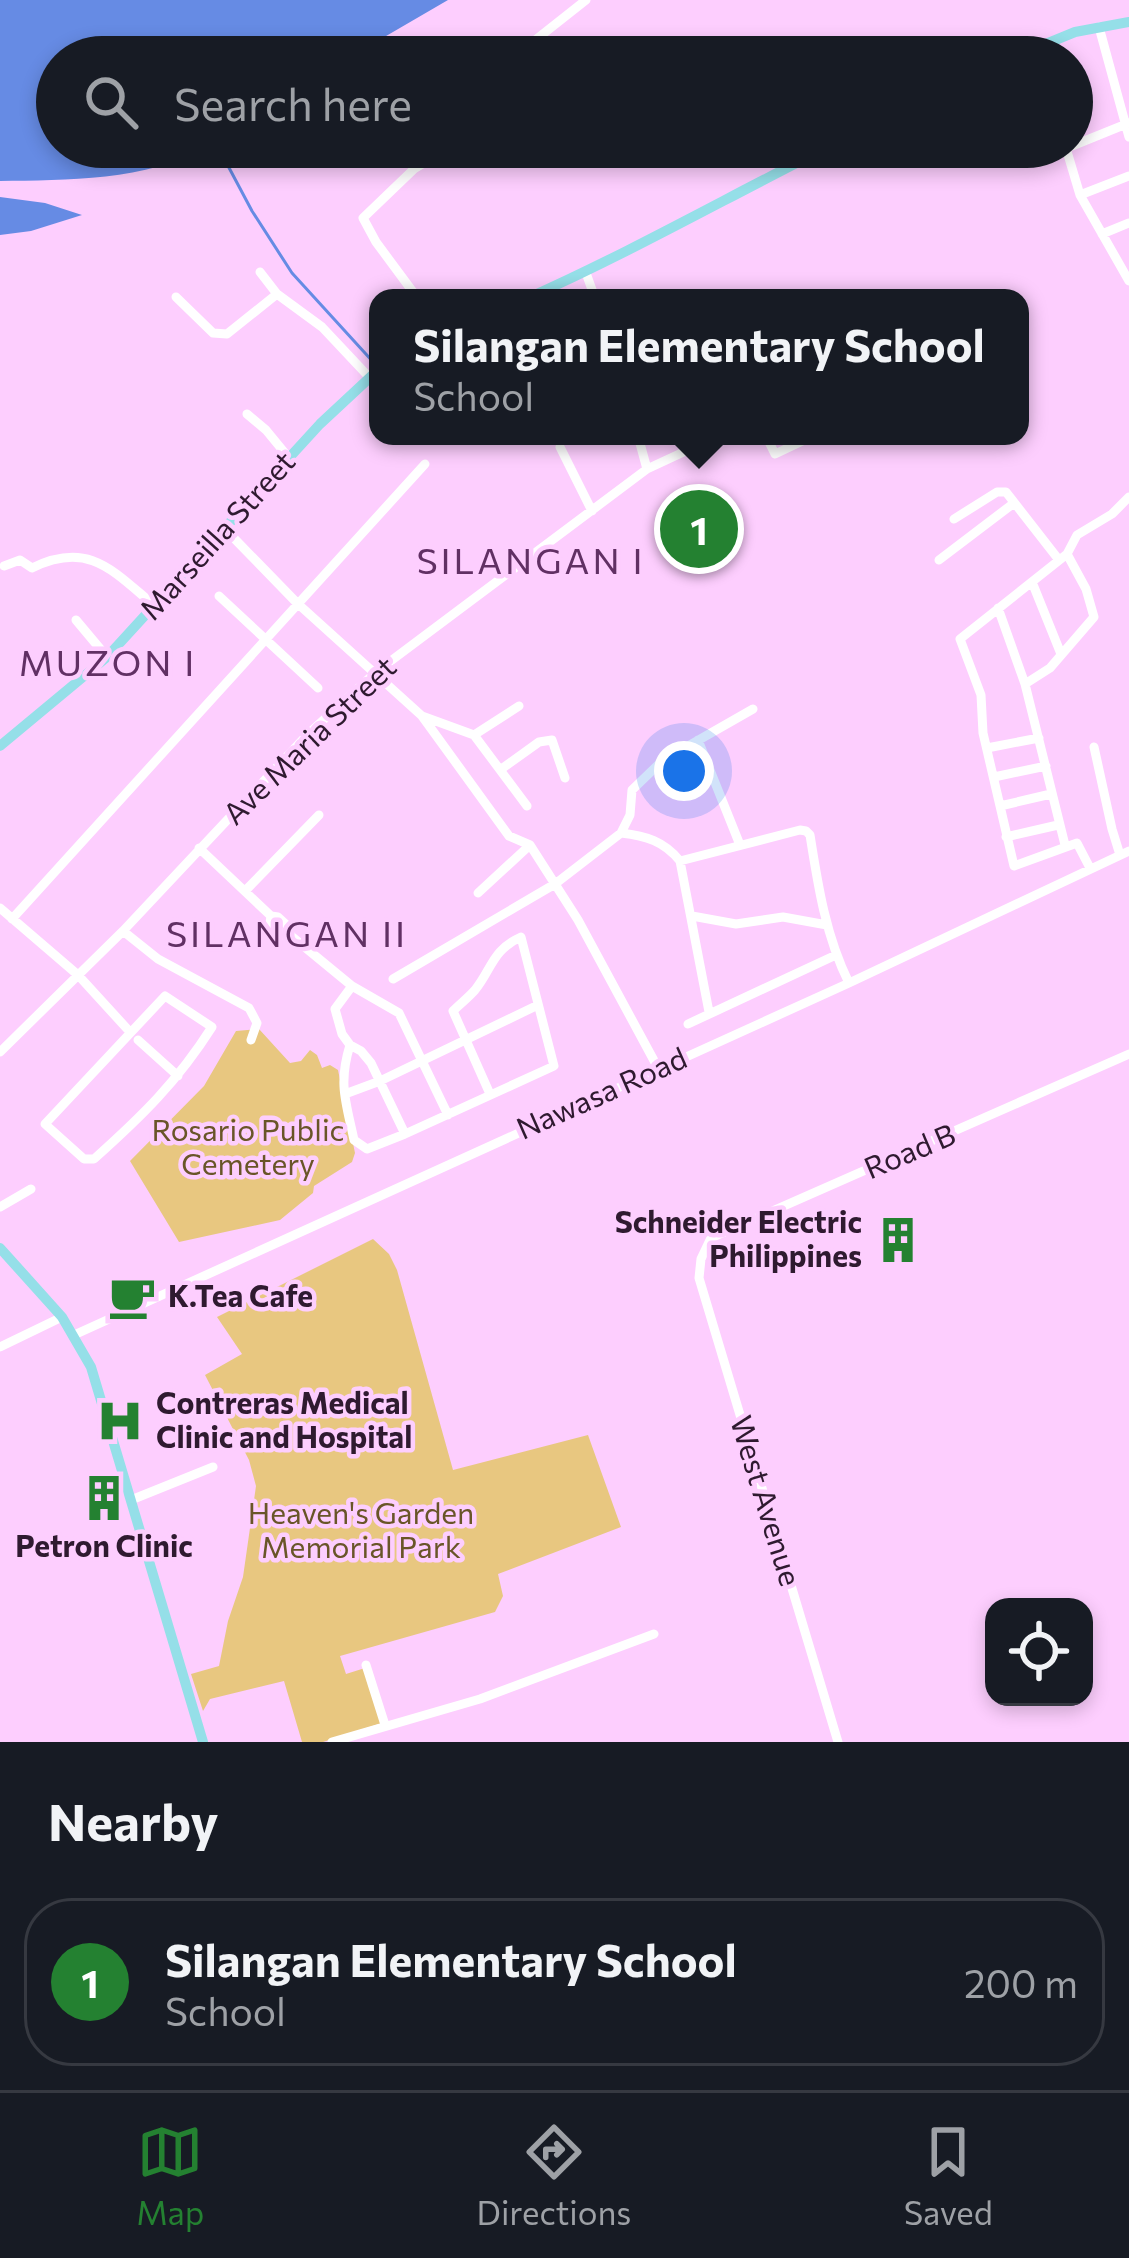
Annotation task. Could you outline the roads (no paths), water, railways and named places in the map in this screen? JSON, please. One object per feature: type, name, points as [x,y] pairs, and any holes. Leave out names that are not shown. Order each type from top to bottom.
[{"type":"main road","points":[[1067,36],[1129,22]]},
{"type":"main road","points":[[549,289],[788,168]]},
{"type":"main road","name":"Marseilla Street","points":[[0,746],[107,657],[289,458],[369,379]]},
{"type":"main road","points":[[0,1248],[62,1317],[91,1367],[203,1742]]},
{"type":"street","points":[[540,36],[586,0]]},
{"type":"street","points":[[1099,27],[1129,137]]},
{"type":"street","points":[[1093,137],[1127,124]]},
{"type":"street","points":[[411,289],[363,218],[416,168]]},
{"type":"street","points":[[1074,168],[1080,195],[1129,281]]},
{"type":"street","points":[[1080,195],[1129,176]]},
{"type":"street","points":[[1102,234],[1129,223]]},
{"type":"street","points":[[260,272],[277,294],[369,369]]},
{"type":"street","points":[[586,273],[592,289]]},
{"type":"street","points":[[176,297],[219,336],[277,294]]},
{"type":"street","points":[[247,414],[289,458]]},
{"type":"street","points":[[640,445],[647,469]]},
{"type":"street","name":"Ave Maria Street","points":[[0,1052],[123,932],[307,735],[376,672],[647,469],[699,445]]},
{"type":"street","points":[[770,445],[775,454],[794,445]]},
{"type":"street","points":[[560,447],[592,511]]},
{"type":"street","points":[[12,919],[425,464]]},
{"type":"street","points":[[954,519],[1002,490],[1086,589],[1094,617],[1050,668],[1025,685]]},
{"type":"street","points":[[1090,868],[1077,843],[1014,866],[981,717],[981,694],[960,639],[1063,557],[1081,532],[1112,514],[1129,496]]},
{"type":"street","points":[[939,560],[1014,503]]},
{"type":"street","points":[[225,529],[297,603],[422,716],[509,836],[530,845],[578,920],[658,1068]]},
{"type":"street","points":[[4,566],[20,560],[32,568],[55,556],[88,558],[117,574],[155,607]]},
{"type":"street","points":[[1032,582],[1061,654]]},
{"type":"street","points":[[219,596],[318,688]]},
{"type":"street","points":[[998,608],[1025,685],[1065,845]]},
{"type":"street","points":[[76,620],[107,657]]},
{"type":"street","points":[[474,735],[518,706]]},
{"type":"street","points":[[393,980],[555,884],[621,833],[630,815],[632,790],[662,761],[753,709]]},
{"type":"street","points":[[422,716],[474,735],[527,806]]},
{"type":"street","points":[[987,748],[1039,738]]},
{"type":"street","points":[[500,770],[538,742],[553,740],[565,778]]},
{"type":"street","points":[[698,740],[740,845]]},
{"type":"street","points":[[1094,747],[1112,829],[1125,853]]},
{"type":"street","points":[[994,777],[1046,766]]},
{"type":"street","points":[[1000,806],[1052,794]]},
{"type":"street","points":[[245,891],[319,815]]},
{"type":"street","points":[[1006,836],[1058,825]]},
{"type":"street","points":[[680,861],[800,830],[808,833],[827,925],[849,983]]},
{"type":"street","points":[[621,833],[647,836],[680,861],[709,1012]]},
{"type":"street","points":[[478,892],[530,845]]},
{"type":"street","points":[[199,848],[284,922],[290,935],[352,986],[399,1013],[448,1114]]},
{"type":"street","name":"Nawasa Road","points":[[74,1334],[1125,853]]},
{"type":"street","points":[[0,908],[78,975],[178,1076]]},
{"type":"street","points":[[692,916],[736,924],[783,917],[827,925]]},
{"type":"street","points":[[123,932],[158,959],[249,1008],[257,1023],[251,1040]]},
{"type":"street","points":[[350,1045],[341,1073],[354,1140],[367,1149],[554,1066],[521,937],[491,962],[478,987],[453,1011],[490,1094]]},
{"type":"street","points":[[688,1024],[836,956]]},
{"type":"street","points":[[352,986],[335,1009],[342,1034],[361,1051],[380,1081],[405,1134]]},
{"type":"street","points":[[165,996],[212,1027],[178,1076],[151,1108],[94,1159],[84,1159],[46,1126],[165,996]]},
{"type":"street","points":[[345,1094],[538,1005]]},
{"type":"street","name":"Road B","points":[[700,1259],[711,1238],[1129,1054]]},
{"type":"street","points":[[0,1207],[32,1189]]},
{"type":"street","name":"West Avenue","points":[[700,1259],[699,1278],[838,1742]]},
{"type":"street","points":[[0,1347],[62,1317]]},
{"type":"street","points":[[131,1500],[213,1467]]},
{"type":"street","points":[[332,1742],[480,1699],[653,1634]]},
{"type":"street","points":[[366,1665],[385,1725]]},
{"type":"water","points":[[0,0],[448,0],[386,36],[36,36],[36,168],[153,168],[78,179],[0,181]]},
{"type":"water","points":[[0,197],[45,203],[82,215],[0,235]]},
{"type":"waterway","points":[[229,168],[292,273],[369,357]]},
{"type":"place","name":"Silangan Elementary School","points":[[699,529]]},
{"type":"place","name":"Schneider Electric Philippines","points":[[898,1240]]},
{"type":"place","name":"K.Tea Cafe","points":[[132,1297]]},
{"type":"place","name":"Contreras Medical Clinic and Hospital","points":[[120,1421]]},
{"type":"place","name":"Petron Clinic","points":[[104,1498]]},
{"type":"district","name":"SILANGAN I","points":[[531,561]]},
{"type":"district","name":"MUZON I","points":[[108,663]]},
{"type":"district","name":"SILANGAN II","points":[[287,934]]},
{"type":"park label","name":"Rosario Public Cemetery","points":[[248,1148]]},
{"type":"park label","name":"Heaven's Garden Memorial Park","points":[[361,1532]]}]
